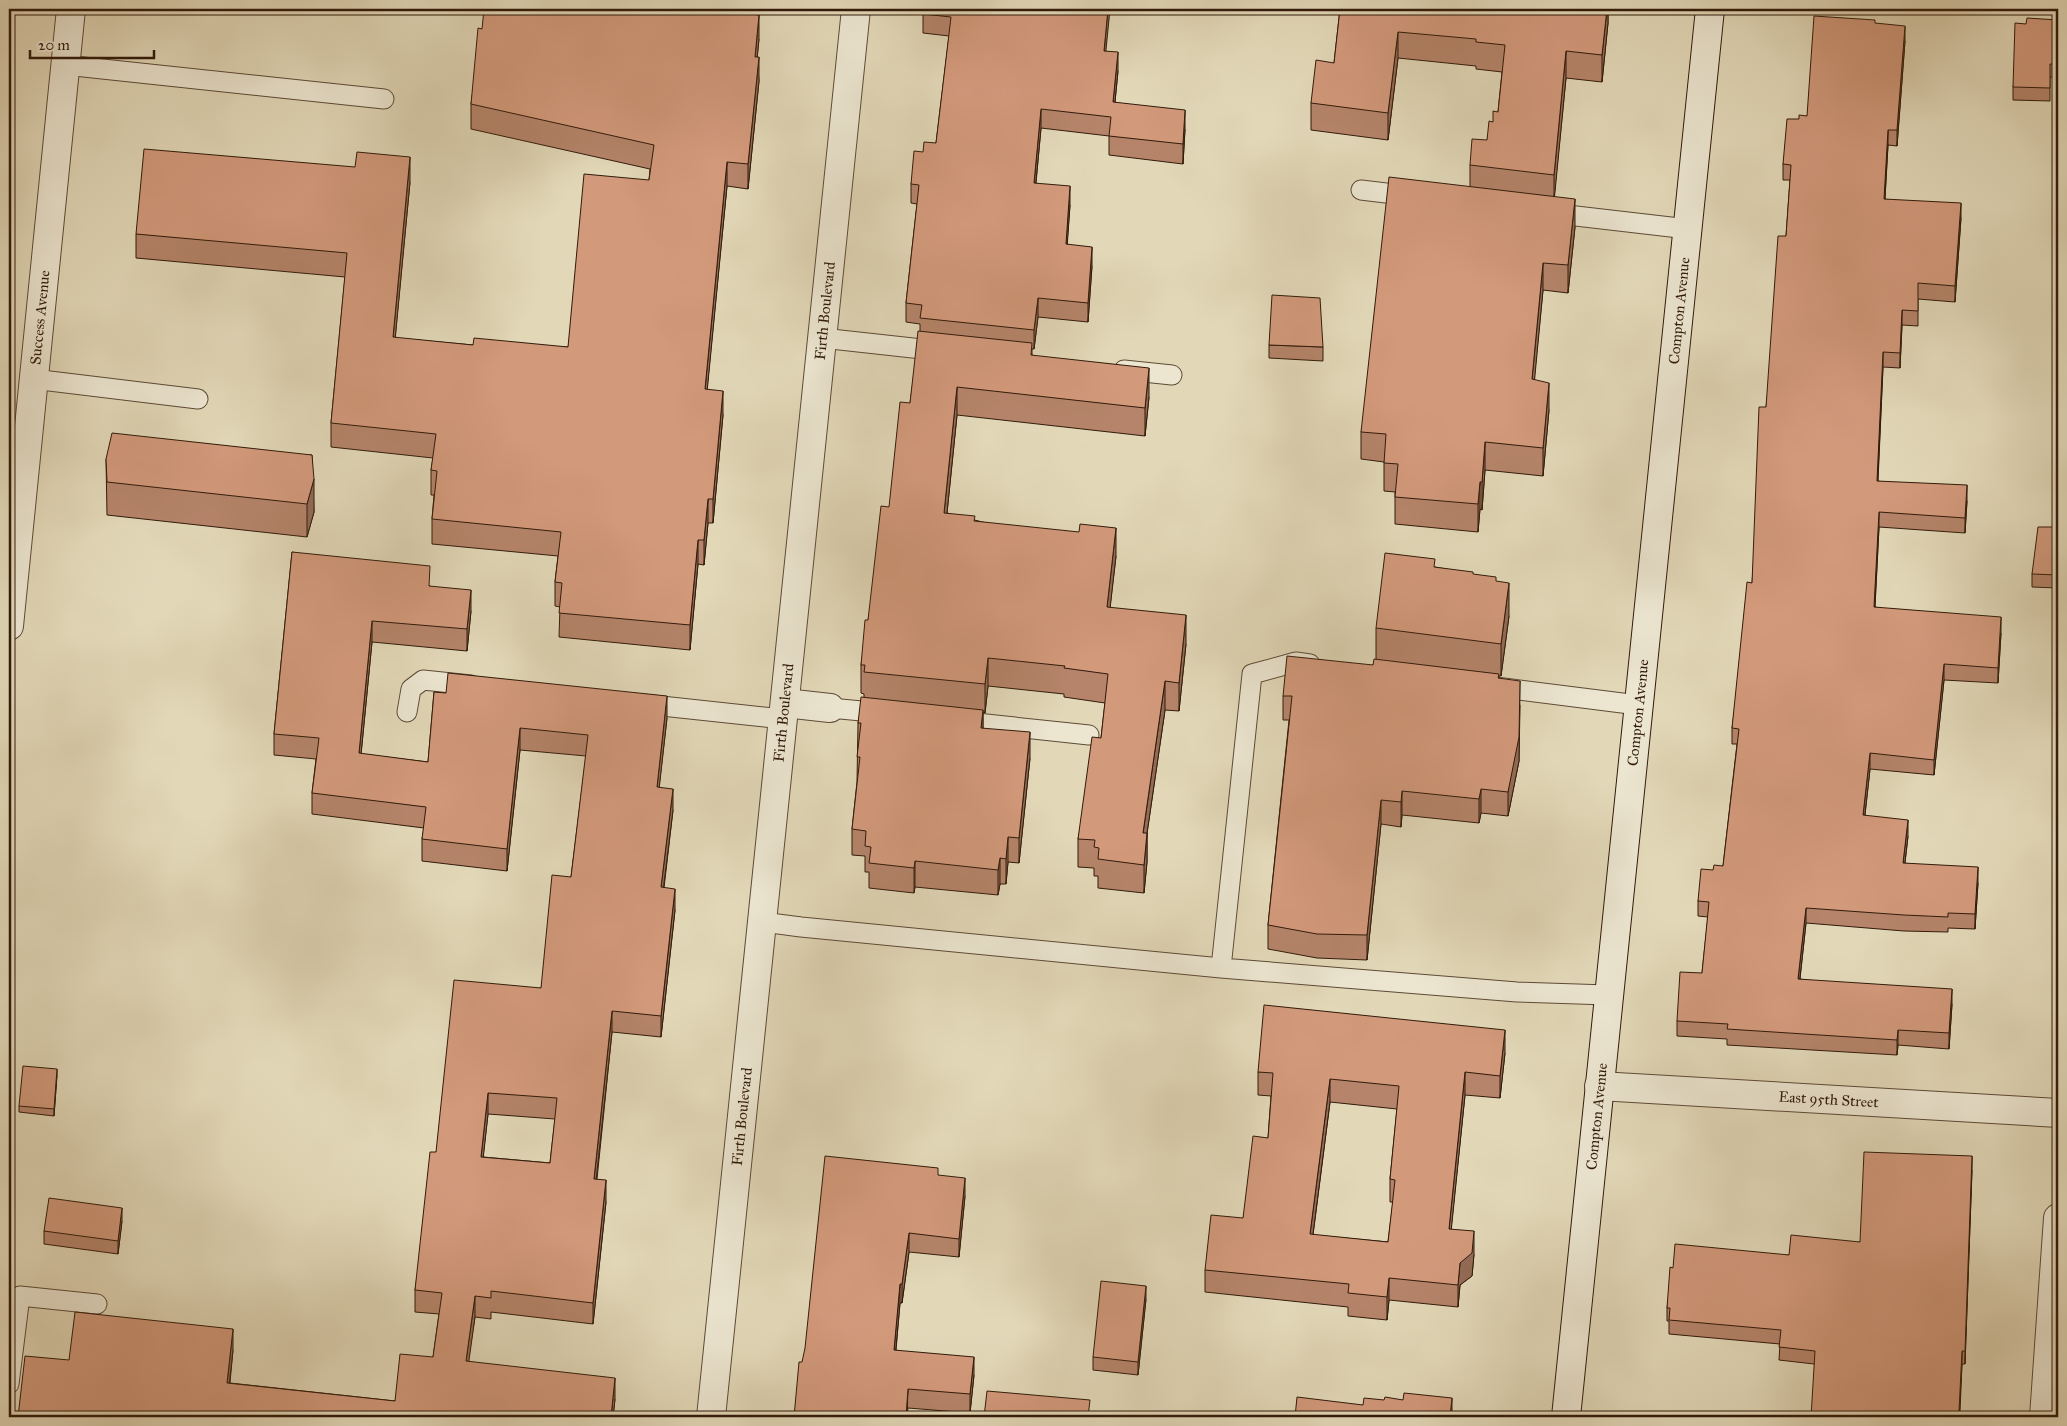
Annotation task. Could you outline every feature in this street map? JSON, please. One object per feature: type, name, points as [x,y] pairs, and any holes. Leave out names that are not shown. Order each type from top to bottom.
[{"type":"street","name":"Success Avenue","points":[[9,626],[71,9]]},
{"type":"street","name":"Firth Boulevard","points":[[711,1417],[856,9]]},
{"type":"street","name":"Compton Avenue","points":[[1566,1417],[1710,9]]},
{"type":"street","points":[[784,711],[830,708]]},
{"type":"street","name":"East 95th Street","points":[[1599,1086],[2058,1113]]},
{"type":"street","points":[[2044,1417],[2058,1218]]},
{"type":"lane","points":[[65,65],[384,99]]},
{"type":"lane","points":[[1361,190],[1429,198]]},
{"type":"lane","points":[[1536,211],[1688,229]]},
{"type":"lane","points":[[822,338],[954,352]]},
{"type":"lane","points":[[1102,368],[1172,375]]},
{"type":"lane","points":[[34,379],[198,399]]},
{"type":"lane","points":[[1221,968],[1252,674],[1296,662],[1325,665]]},
{"type":"lane","points":[[408,712],[411,689],[423,680],[491,687]]},
{"type":"lane","points":[[1481,685],[1638,705]]},
{"type":"lane","points":[[628,702],[784,711]]},
{"type":"lane","points":[[830,708],[897,714]]},
{"type":"lane","points":[[945,720],[1089,735]]},
{"type":"lane","points":[[762,922],[1221,968],[1517,992],[1608,994]]},
{"type":"lane","points":[[9,1384],[20,1296],[97,1304]]},
{"type":"building","points":[[484,9],[732,9],[732,12],[759,15],[755,57],[759,57],[748,164],[727,162],[705,389],[723,391],[713,499],[708,499],[704,540],[698,540],[690,625],[559,613],[562,583],[555,582],[561,532],[432,519],[437,471],[431,470],[436,434],[331,423],[347,253],[136,234],[144,149],[355,167],[357,152],[410,157],[393,337],[473,345],[474,338],[568,347],[584,174],[649,180],[654,145],[471,104],[478,28],[482,29]]},
{"type":"building","points":[[923,9],[1108,9],[1104,51],[1118,52],[1113,102],[1185,110],[1183,144],[1109,136],[1111,117],[1041,109],[1034,183],[1070,186],[1066,244],[1092,247],[1088,303],[1038,298],[1034,330],[920,318],[922,305],[906,303],[919,185],[911,184],[914,151],[923,152],[924,142],[936,143],[951,17],[923,14]]},
{"type":"building","points":[[1340,9],[1607,9],[1602,55],[1566,51],[1554,175],[1470,165],[1472,139],[1487,140],[1489,121],[1493,122],[1493,111],[1498,112],[1505,45],[1476,42],[1476,39],[1398,32],[1388,113],[1311,103],[1316,60],[1334,63]]},
{"type":"building","points":[[1814,16],[1875,20],[1875,23],[1905,26],[1897,130],[1888,130],[1884,199],[1961,203],[1955,286],[1918,283],[1918,311],[1902,310],[1900,353],[1883,352],[1877,481],[1967,485],[1965,518],[1879,512],[1874,607],[2001,617],[1998,668],[1944,664],[1934,760],[1870,753],[1863,815],[1908,820],[1903,863],[1978,867],[1975,914],[1948,913],[1948,917],[1806,908],[1798,979],[1952,989],[1949,1033],[1898,1030],[1897,1040],[1727,1029],[1728,1024],[1677,1021],[1680,972],[1702,973],[1709,902],[1698,901],[1701,869],[1713,870],[1714,865],[1723,866],[1739,729],[1732,728],[1747,582],[1752,583],[1759,407],[1766,407],[1778,236],[1786,236],[1791,165],[1783,164],[1787,119],[1799,119],[1799,115],[1807,116]]},
{"type":"building","points":[[2027,18],[2058,20],[2058,64],[2050,64],[2050,88],[2013,87],[2015,23],[2026,24]]},
{"type":"building","points":[[1389,177],[1575,199],[1568,265],[1543,263],[1532,379],[1549,383],[1543,448],[1485,442],[1482,482],[1480,482],[1478,504],[1395,497],[1398,464],[1384,463],[1386,434],[1361,432]]},
{"type":"building","points":[[1272,295],[1320,298],[1323,347],[1269,345]]},
{"type":"building","points":[[918,331],[1032,343],[1031,355],[1149,368],[1145,408],[957,387],[944,513],[975,516],[974,521],[1079,532],[1080,524],[1116,528],[1107,607],[1186,615],[1179,683],[1165,681],[1143,833],[1147,833],[1144,865],[1098,859],[1099,848],[1094,847],[1095,840],[1078,839],[1092,737],[1101,738],[1108,674],[1064,668],[1065,666],[988,658],[985,684],[864,672],[865,665],[861,665],[865,620],[868,620],[881,506],[889,507],[900,402],[910,403]]},
{"type":"building","points":[[112,433],[312,455],[314,479],[307,504],[107,482],[106,459]]},
{"type":"building","points":[[2038,527],[2058,527],[2058,575],[2032,574]]},
{"type":"building","points":[[292,552],[430,566],[429,586],[471,590],[467,629],[372,621],[359,753],[428,762],[434,692],[446,693],[448,673],[667,696],[657,787],[673,789],[661,887],[675,889],[661,1016],[612,1011],[594,1179],[606,1180],[593,1303],[491,1291],[491,1298],[475,1296],[466,1361],[615,1378],[611,1417],[18,1417],[25,1356],[69,1360],[75,1312],[233,1329],[227,1383],[395,1401],[400,1354],[433,1357],[442,1293],[415,1290],[430,1152],[436,1152],[454,980],[541,988],[552,875],[571,877],[588,735],[520,728],[507,849],[422,839],[426,807],[312,793],[319,738],[274,734]],"holes":[[[488,1093],[557,1098],[550,1163],[481,1157]]]},
{"type":"building","points":[[1385,553],[1435,559],[1434,567],[1473,572],[1473,574],[1496,577],[1496,581],[1509,583],[1501,644],[1376,628]]},
{"type":"building","points":[[1287,656],[1373,665],[1374,659],[1499,674],[1498,678],[1520,681],[1519,737],[1508,792],[1481,789],[1479,799],[1402,791],[1401,802],[1381,800],[1367,935],[1317,934],[1268,925],[1292,696],[1283,696]]},
{"type":"building","points":[[861,697],[983,710],[981,728],[1030,732],[1019,838],[1008,837],[1006,859],[1000,858],[998,870],[915,861],[914,868],[869,863],[871,847],[865,846],[866,831],[852,829],[860,757],[857,757],[861,723],[858,723]]},
{"type":"building","points":[[1264,1005],[1505,1030],[1500,1076],[1465,1072],[1449,1229],[1474,1231],[1472,1253],[1460,1263],[1458,1285],[1389,1278],[1387,1297],[1348,1293],[1349,1284],[1205,1270],[1211,1215],[1243,1218],[1253,1136],[1268,1138],[1273,1073],[1258,1072]],"holes":[[[1330,1079],[1399,1086],[1390,1179],[1395,1180],[1388,1242],[1310,1234]]]},
{"type":"building","points":[[23,1066],[57,1069],[54,1109],[19,1106]]},
{"type":"building","points":[[1864,1152],[1972,1156],[1965,1351],[1962,1351],[1959,1411],[1963,1414],[1963,1417],[1811,1417],[1815,1351],[1779,1347],[1781,1330],[1669,1320],[1670,1308],[1667,1308],[1670,1267],[1673,1268],[1675,1244],[1789,1255],[1791,1235],[1860,1242]]},
{"type":"building","points":[[825,1156],[938,1168],[938,1175],[965,1178],[959,1239],[909,1233],[902,1284],[900,1284],[894,1350],[974,1357],[970,1394],[908,1389],[906,1417],[794,1417],[799,1362],[802,1362],[805,1348]]},
{"type":"building","points":[[49,1198],[122,1208],[118,1241],[44,1231]]},
{"type":"building","points":[[1101,1281],[1146,1286],[1138,1362],[1093,1357]]},
{"type":"building","points":[[987,1391],[1090,1400],[1088,1417],[984,1417]]},
{"type":"building","points":[[1404,1393],[1452,1398],[1450,1417],[1295,1417],[1297,1397],[1363,1405],[1364,1398],[1384,1400],[1385,1397],[1403,1400]]}]
